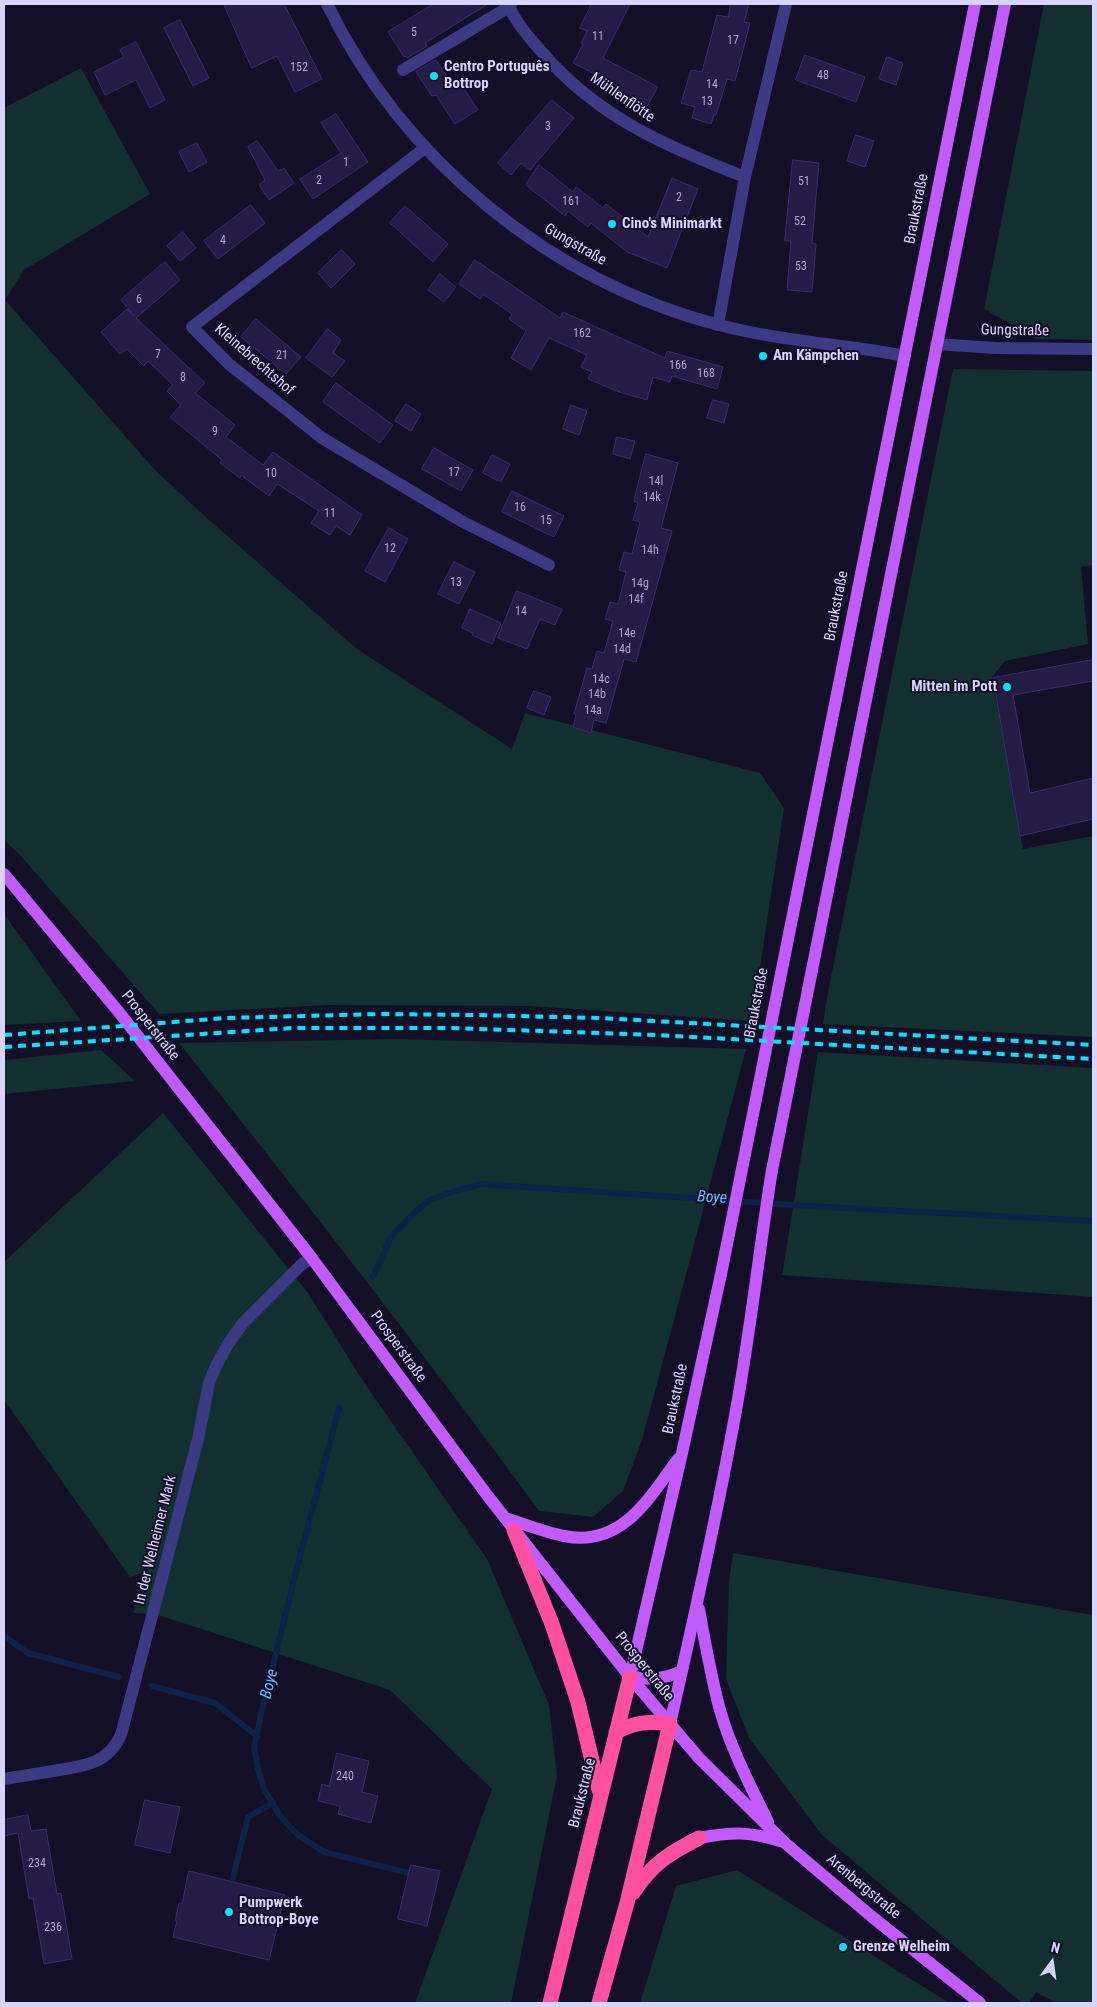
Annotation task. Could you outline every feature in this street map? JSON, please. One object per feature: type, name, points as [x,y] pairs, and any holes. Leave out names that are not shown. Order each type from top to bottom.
[{"type":"highway","points":[[509,1524],[552,1624],[578,1702],[600,1794]]},
{"type":"highway","name":"Braukstraße","points":[[550,2003],[630,1677]]},
{"type":"highway","points":[[598,2003],[627,1902],[670,1724],[651,1721],[632,1724],[616,1732]]},
{"type":"highway","points":[[627,1902],[651,1869],[669,1853],[699,1838]]},
{"type":"main road","name":"Braukstraße","points":[[630,1677],[682,1453],[730,1229],[975,4]]},
{"type":"main road","points":[[670,1724],[698,1604],[732,1431],[756,1291],[762,1233],[772,1170],[1005,4]]},
{"type":"main road","name":"Prosperstraße","points":[[4,874],[118,1011],[311,1257],[509,1524],[630,1677],[700,1758],[773,1832]]},
{"type":"main road","points":[[509,1524],[583,1538],[602,1534],[628,1522],[642,1508],[682,1453]]},
{"type":"main road","points":[[698,1604],[720,1711],[742,1769],[773,1832]]},
{"type":"main road","points":[[630,1677],[648,1680],[666,1678],[682,1671]]},
{"type":"main road","name":"Arenbergstraße","points":[[773,1832],[871,1916],[980,2003]]},
{"type":"main road","points":[[699,1838],[727,1833],[757,1834],[785,1843]]},
{"type":"street","name":"Gungstraße","points":[[327,4],[353,54],[374,86],[398,118],[425,148],[464,187],[536,242],[568,262],[632,294],[718,324],[780,339],[905,356]]},
{"type":"street","points":[[718,324],[745,177],[786,4]]},
{"type":"street","name":"Mühlenflötte","points":[[403,70],[510,5],[516,22],[554,67],[596,103],[638,131],[672,148],[745,177]]},
{"type":"street","name":"Kleinebrechtshof","points":[[425,148],[192,327],[229,364],[322,438],[463,522],[549,565]]},
{"type":"street","name":"Gungstraße","points":[[936,344],[995,348],[1093,349]]},
{"type":"street","name":"In der Welheimer Mark","points":[[4,1779],[88,1765],[100,1759],[117,1744],[161,1586],[198,1437],[209,1383],[228,1344],[243,1323],[311,1257]]},
{"type":"green space","points":[[1044,4],[1093,4],[1093,340],[1036,339],[984,309]]},
{"type":"green space","points":[[81,68],[150,194],[24,270],[5,300],[155,470],[208,519],[357,649],[512,749],[525,713],[760,773],[784,808],[752,1021],[529,1006],[329,1005],[159,1014],[20,855],[4,840],[4,108]]},
{"type":"green space","points":[[953,369],[1093,371],[1093,565],[1081,567],[1088,644],[1005,661],[992,677],[1023,849],[1093,836],[1093,1037],[823,1024]]},
{"type":"green space","points":[[4,914],[81,1021],[4,1025]]},
{"type":"green space","points":[[398,1039],[746,1049],[642,1440],[623,1491],[593,1517],[539,1511],[362,1275],[179,1043]]},
{"type":"green space","points":[[101,1050],[135,1081],[4,1094],[4,1060]]},
{"type":"green space","points":[[818,1052],[1093,1068],[1093,1297],[782,1275]]},
{"type":"green space","points":[[163,1113],[308,1293],[363,1381],[487,1559],[549,1705],[557,1776],[511,2003],[415,2003],[492,1789],[390,1690],[155,1614],[133,1613],[145,1572],[130,1577],[4,1400],[4,1262]]},
{"type":"green space","points":[[733,1553],[1093,1615],[1093,2003],[1056,2003],[1036,1992],[1029,2003],[1022,2003],[822,1835],[749,1738],[726,1679],[729,1581]]},
{"type":"green space","points":[[737,1870],[949,2003],[640,2003],[676,1886]]},
{"type":"building","points":[[224,4],[284,4],[322,79],[295,92],[277,56],[252,68]]},
{"type":"building","points":[[434,4],[488,4],[425,43],[427,46],[407,58],[404,57],[388,32]]},
{"type":"building","points":[[592,4],[630,4],[603,58],[658,87],[646,108],[608,88],[611,82],[573,63],[583,44],[581,43],[587,31],[580,28]]},
{"type":"building","points":[[731,4],[749,4],[744,22],[750,23],[735,81],[727,79],[716,115],[714,115],[711,124],[692,118],[695,107],[681,103],[691,70],[702,72],[717,15],[728,17]]},
{"type":"building","points":[[180,20],[209,78],[193,86],[164,28]]},
{"type":"building","points":[[136,42],[165,100],[150,108],[136,80],[105,95],[94,72],[124,57],[120,50]]},
{"type":"building","points":[[805,55],[865,77],[856,102],[796,80]]},
{"type":"building","points":[[887,57],[903,63],[896,85],[879,79]]},
{"type":"building","points":[[436,60],[452,84],[458,80],[478,110],[455,124],[436,95],[432,96],[416,72]]},
{"type":"building","points":[[552,100],[574,118],[530,170],[521,163],[511,175],[498,163]]},
{"type":"building","points":[[336,114],[368,162],[313,199],[300,179],[341,153],[321,123]]},
{"type":"building","points":[[856,135],[874,141],[865,167],[847,161]]},
{"type":"building","points":[[257,141],[278,171],[284,168],[294,183],[269,200],[259,185],[265,180],[248,147]]},
{"type":"building","points":[[197,143],[207,162],[189,172],[179,152]]},
{"type":"building","points":[[793,160],[819,163],[812,243],[816,244],[812,292],[787,290],[791,241],[785,241]]},
{"type":"building","points":[[539,165],[573,192],[576,187],[603,208],[606,204],[648,237],[672,178],[698,189],[667,268],[627,252],[591,223],[588,227],[568,211],[565,216],[526,185]]},
{"type":"building","points":[[251,205],[265,223],[218,259],[204,241]]},
{"type":"building","points":[[405,206],[448,244],[433,262],[390,223]]},
{"type":"building","points":[[183,232],[196,248],[180,261],[167,246]]},
{"type":"building","points":[[342,250],[355,264],[331,288],[318,273]]},
{"type":"building","points":[[475,260],[560,318],[563,312],[665,358],[667,351],[723,367],[717,389],[672,376],[670,382],[653,377],[647,400],[622,393],[588,379],[592,372],[581,367],[587,355],[549,338],[531,370],[511,358],[526,331],[509,319],[512,314],[483,294],[480,299],[459,284]]},
{"type":"building","points":[[165,262],[180,280],[136,318],[205,383],[195,393],[235,425],[226,437],[263,465],[273,452],[362,515],[350,535],[336,526],[330,535],[311,523],[319,511],[277,484],[269,496],[241,475],[240,478],[220,463],[222,460],[170,417],[181,405],[167,391],[173,385],[148,361],[144,366],[127,349],[120,354],[101,332],[127,309],[134,316],[121,300]]},
{"type":"building","points":[[440,274],[456,287],[444,302],[428,290]]},
{"type":"building","points":[[256,319],[301,357],[286,374],[241,337]]},
{"type":"building","points":[[328,329],[341,340],[333,353],[345,361],[332,377],[306,358]]},
{"type":"building","points":[[336,383],[393,425],[380,443],[323,402]]},
{"type":"building","points":[[713,400],[729,404],[724,423],[707,418]]},
{"type":"building","points":[[406,404],[421,414],[411,431],[395,421]]},
{"type":"building","points":[[571,405],[587,411],[579,435],[563,429]]},
{"type":"building","points":[[617,437],[635,441],[630,459],[613,454]]},
{"type":"building","points":[[434,448],[473,470],[461,491],[422,469]]},
{"type":"building","points":[[646,454],[678,463],[661,528],[672,531],[636,662],[624,659],[606,723],[594,720],[591,733],[573,727],[576,715],[574,714],[587,668],[592,669],[597,651],[604,653],[613,621],[605,619],[610,602],[618,604],[626,572],[619,570],[624,552],[632,554],[640,522],[633,520],[638,503],[634,501]]},
{"type":"building","points":[[492,455],[510,464],[501,482],[483,473]]},
{"type":"building","points":[[512,491],[564,516],[554,537],[502,512]]},
{"type":"building","points":[[389,528],[408,539],[385,582],[365,571]]},
{"type":"building","points":[[454,562],[475,572],[459,604],[438,594]]},
{"type":"building","points":[[517,591],[562,609],[555,625],[540,619],[527,649],[498,638]]},
{"type":"building","points":[[470,609],[501,623],[492,644],[462,628]]},
{"type":"building","points":[[1093,660],[1093,681],[1013,695],[1030,793],[1093,778],[1093,819],[1020,836],[993,678]]},
{"type":"building","points":[[534,691],[551,697],[544,715],[527,708]]},
{"type":"building","points":[[337,1753],[369,1761],[362,1792],[378,1796],[371,1823],[338,1814],[340,1806],[318,1801],[322,1784],[329,1786]]},
{"type":"building","points":[[145,1800],[180,1807],[170,1853],[135,1845]]},
{"type":"building","points":[[28,1815],[31,1831],[46,1829],[57,1894],[61,1893],[72,1959],[44,1964],[33,1898],[29,1899],[18,1833],[4,1836],[4,1820]]},
{"type":"building","points":[[411,1865],[440,1871],[427,1926],[398,1919]]},
{"type":"building","name":"Pumpwerk Bottrop-Boye","points":[[189,1871],[285,1895],[269,1960],[173,1937],[179,1903],[182,1903]]},
{"type":"waterway","name":"Boye","points":[[373,1277],[391,1237],[415,1212],[430,1200],[482,1184],[808,1206],[1093,1221]]},
{"type":"waterway","name":"Boye","points":[[339,1408],[299,1560],[254,1747],[264,1789],[280,1816],[298,1835],[324,1852],[409,1873]]},
{"type":"waterway","points":[[4,1636],[28,1653],[119,1677]]},
{"type":"waterway","points":[[152,1686],[215,1703],[257,1736]]},
{"type":"waterway","points":[[232,1882],[248,1817],[273,1803]]},
{"type":"railway","points":[[4,1035],[226,1018],[381,1014],[599,1018],[1093,1045]]},
{"type":"railway","points":[[4,1047],[293,1028],[452,1028],[657,1035],[1093,1059]]},
{"type":"place","name":"Centro Português Bottrop","points":[[434,76]]},
{"type":"place","name":"Cino's Minimarkt","points":[[612,224]]},
{"type":"place","name":"Am Kämpchen","points":[[763,356]]},
{"type":"place","name":"Mitten im Pott","points":[[1007,687]]},
{"type":"place","name":"Pumpwerk Bottrop-Boye","points":[[229,1912]]},
{"type":"place","name":"Grenze Welheim","points":[[843,1947]]}]
